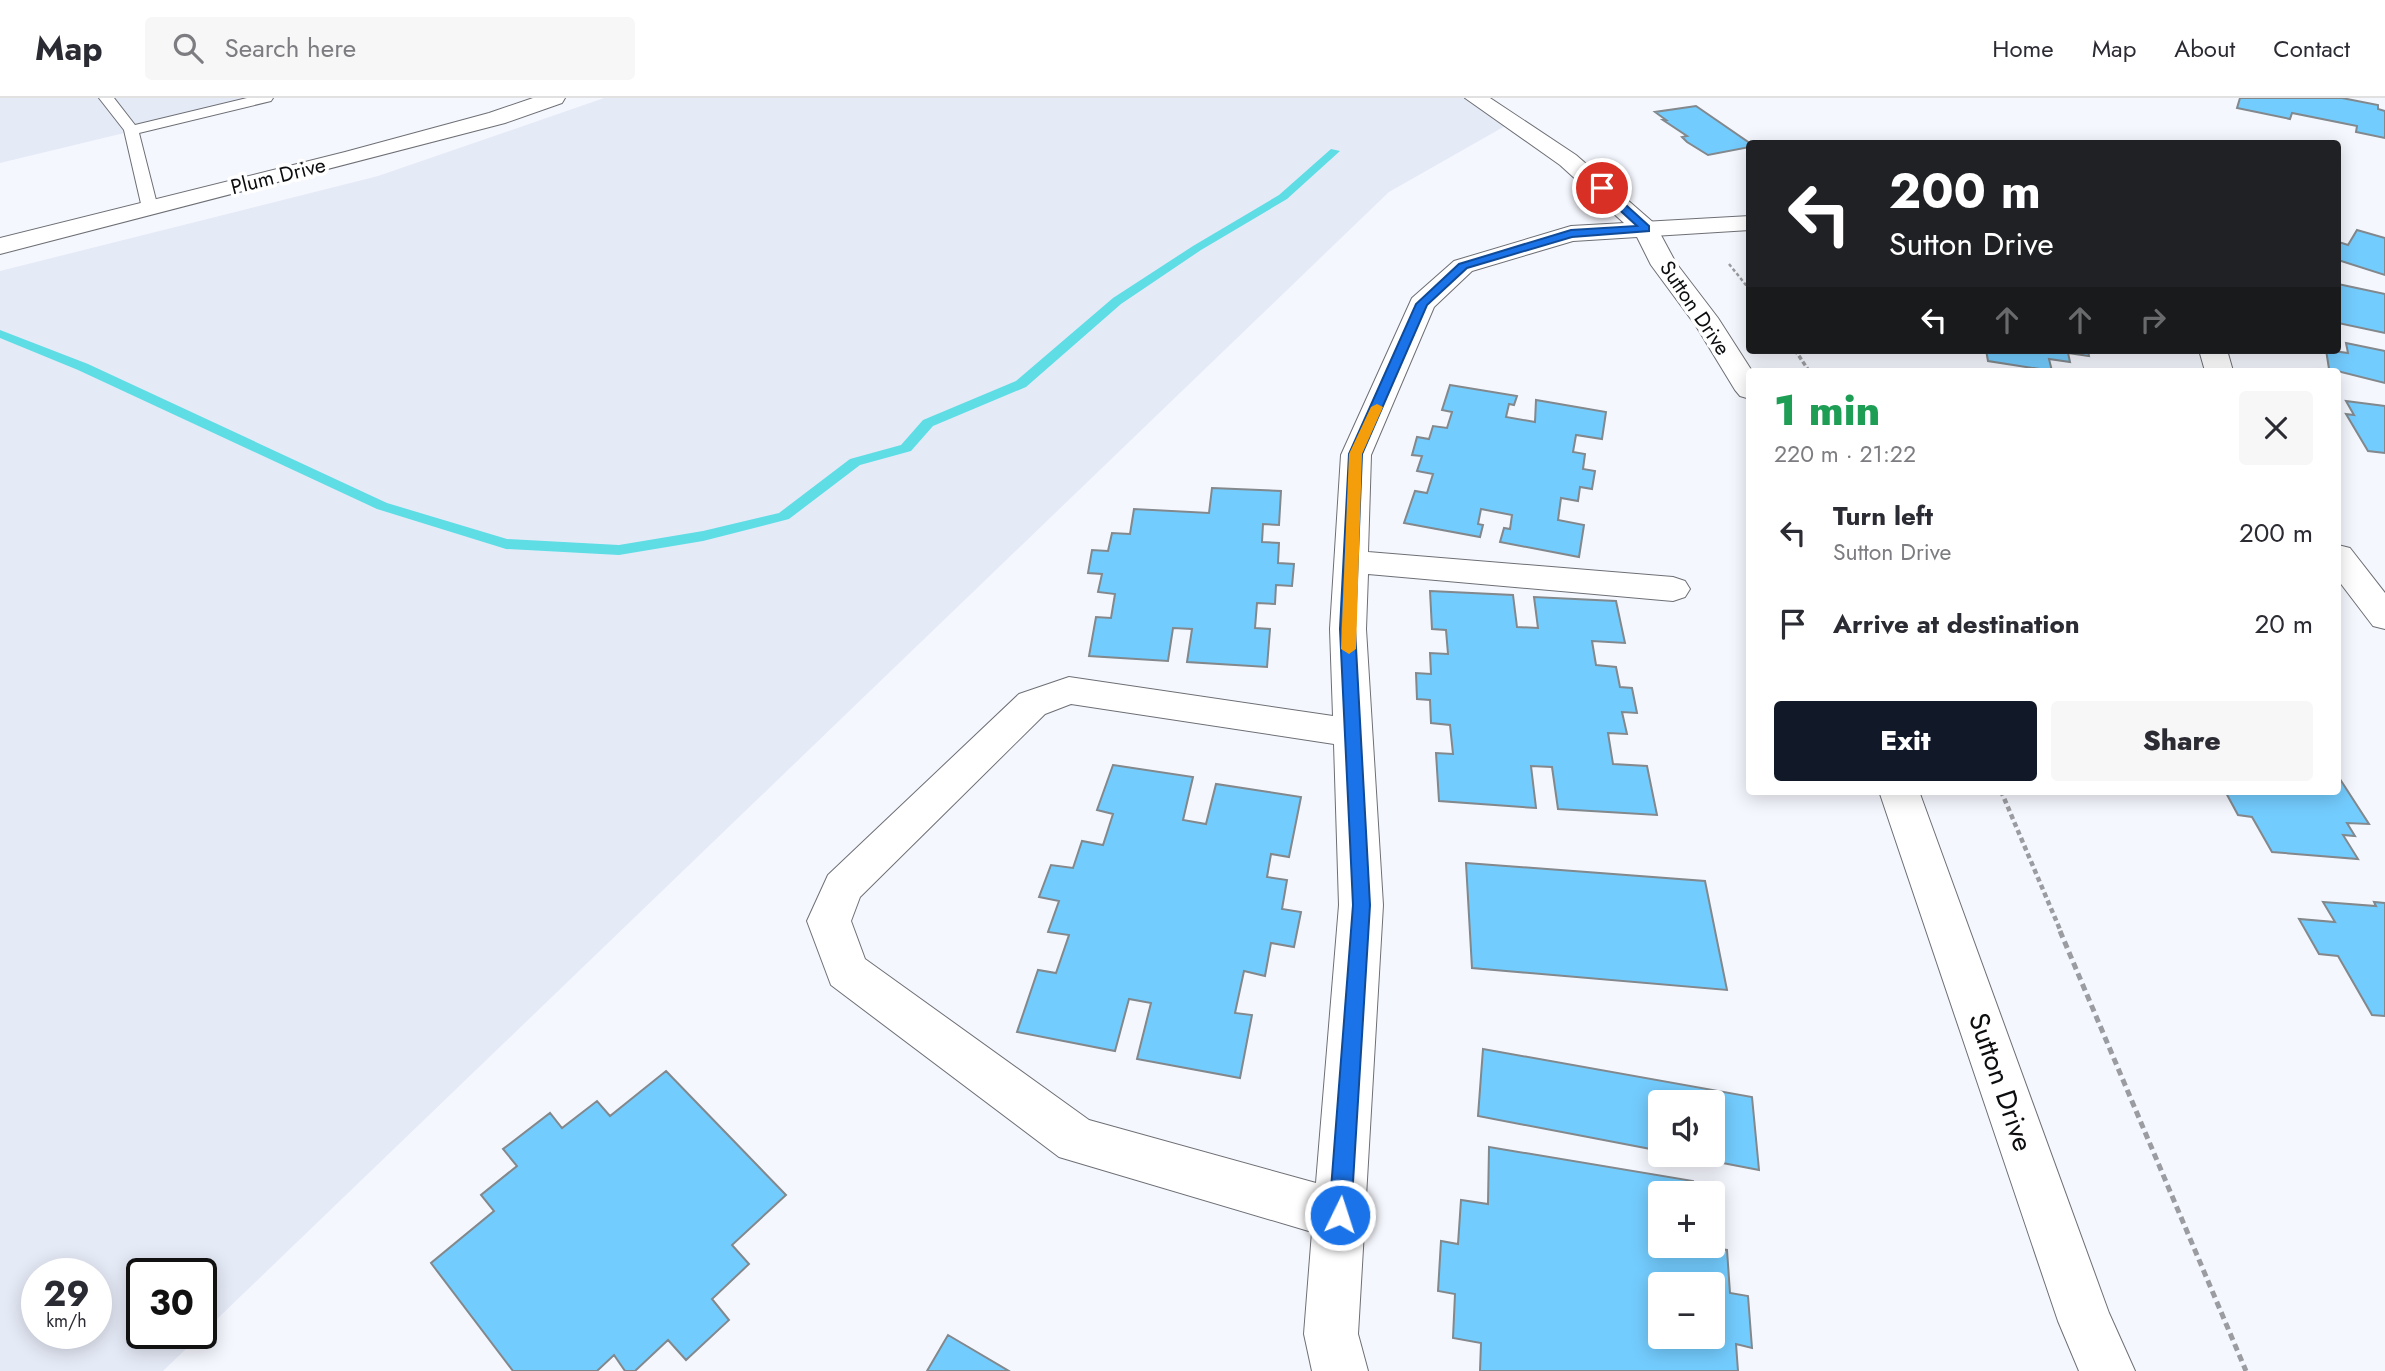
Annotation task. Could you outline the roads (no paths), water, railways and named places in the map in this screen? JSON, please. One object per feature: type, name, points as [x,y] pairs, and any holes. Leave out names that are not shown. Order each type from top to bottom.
[{"type":"street","name":"Plum Drive","points":[[0,246],[458,128],[554,98]]},
{"type":"street","name":"Sutton Drive","points":[[1476,98],[1568,160],[1646,229],[1664,265],[1708,324],[1746,384]]},
{"type":"street","points":[[118,191],[172,178]]},
{"type":"street","points":[[1340,1371],[1331,1334],[1362,905],[1348,629],[1356,454],[1422,304],[1463,266],[1571,233],[1746,223]]},
{"type":"street","points":[[2341,560],[2385,617]]},
{"type":"street","points":[[1353,562],[1673,589]]},
{"type":"street","points":[[1340,1215],[1076,1140],[847,971],[829,921],[842,887],[1032,704],[1069,690],[1353,733]]},
{"type":"street","name":"Sutton Drive","points":[[1900,795],[2085,1321],[2107,1371]]},
{"type":"lane","points":[[106,98],[131,130],[150,208]]},
{"type":"lane","points":[[131,130],[266,98]]},
{"type":"waterway","points":[[0,334],[83,367],[382,506],[506,544],[619,550],[703,536],[784,516],[855,462],[906,448],[928,423],[1021,384],[1117,301],[1197,248],[1283,197],[1335,151]]}]
